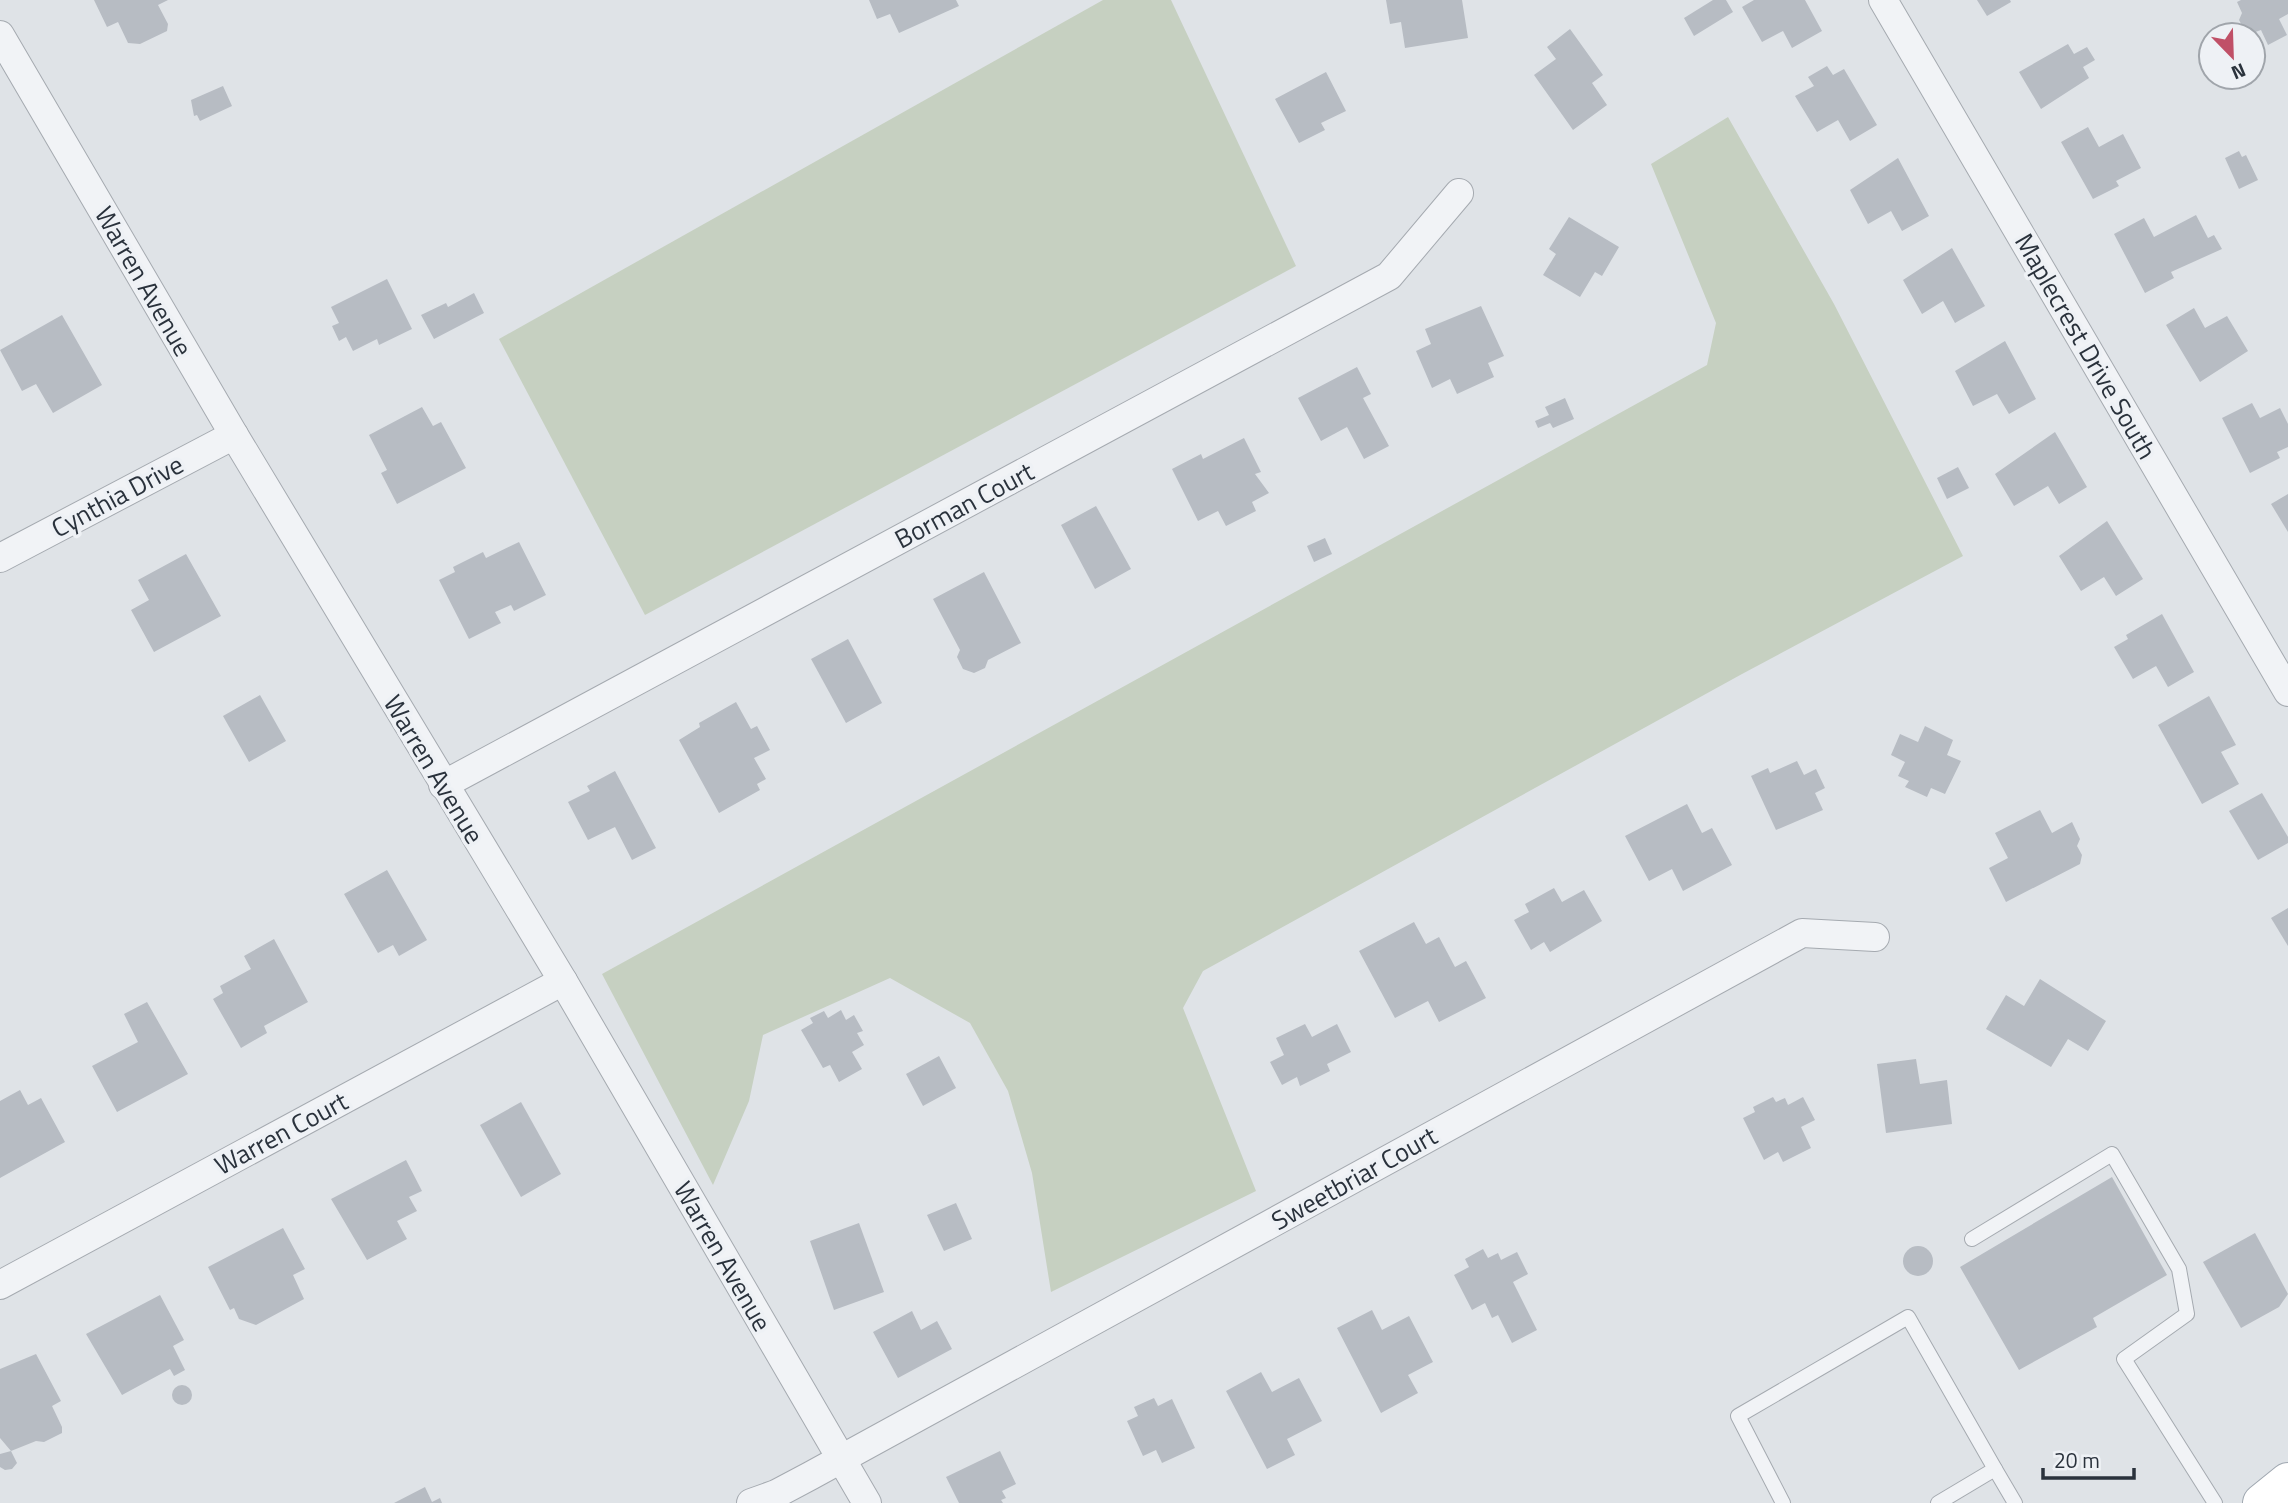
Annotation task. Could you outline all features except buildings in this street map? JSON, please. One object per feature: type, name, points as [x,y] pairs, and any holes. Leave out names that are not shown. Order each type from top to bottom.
[{"type":"main road","points":[[2262,1503],[2288,1482]]},
{"type":"street","name":"Maplecrest Drive South","points":[[1883,0],[2288,692]]},
{"type":"street","name":"Warren Avenue","points":[[0,35],[234,435],[563,981],[867,1503]]},
{"type":"street","name":"Borman Court","points":[[443,785],[1389,276],[1459,193]]},
{"type":"street","name":"Cynthia Drive","points":[[0,558],[234,435]]},
{"type":"street","name":"Sweetbriar Court","points":[[751,1503],[776,1494],[842,1459],[1802,933],[1875,937]]},
{"type":"street","name":"Warren Court","points":[[0,1285],[563,981]]},
{"type":"lane","points":[[1972,1239],[2112,1154],[2179,1269],[2187,1314],[2124,1359],[2216,1503]]},
{"type":"lane","points":[[1783,1503],[1738,1416],[1909,1317],[2015,1503]]},
{"type":"lane","points":[[1943,1502],[1995,1469]]},
{"type":"green space","points":[[1103,0],[1171,0],[1296,266],[645,615],[499,339]]},
{"type":"green space","points":[[1728,117],[1834,304],[1963,556],[1742,674],[1203,971],[1183,1008],[1256,1191],[1051,1292],[1032,1173],[1008,1091],[970,1023],[890,978],[763,1035],[749,1101],[713,1185],[602,974],[1707,365],[1716,323],[1651,164]]}]
